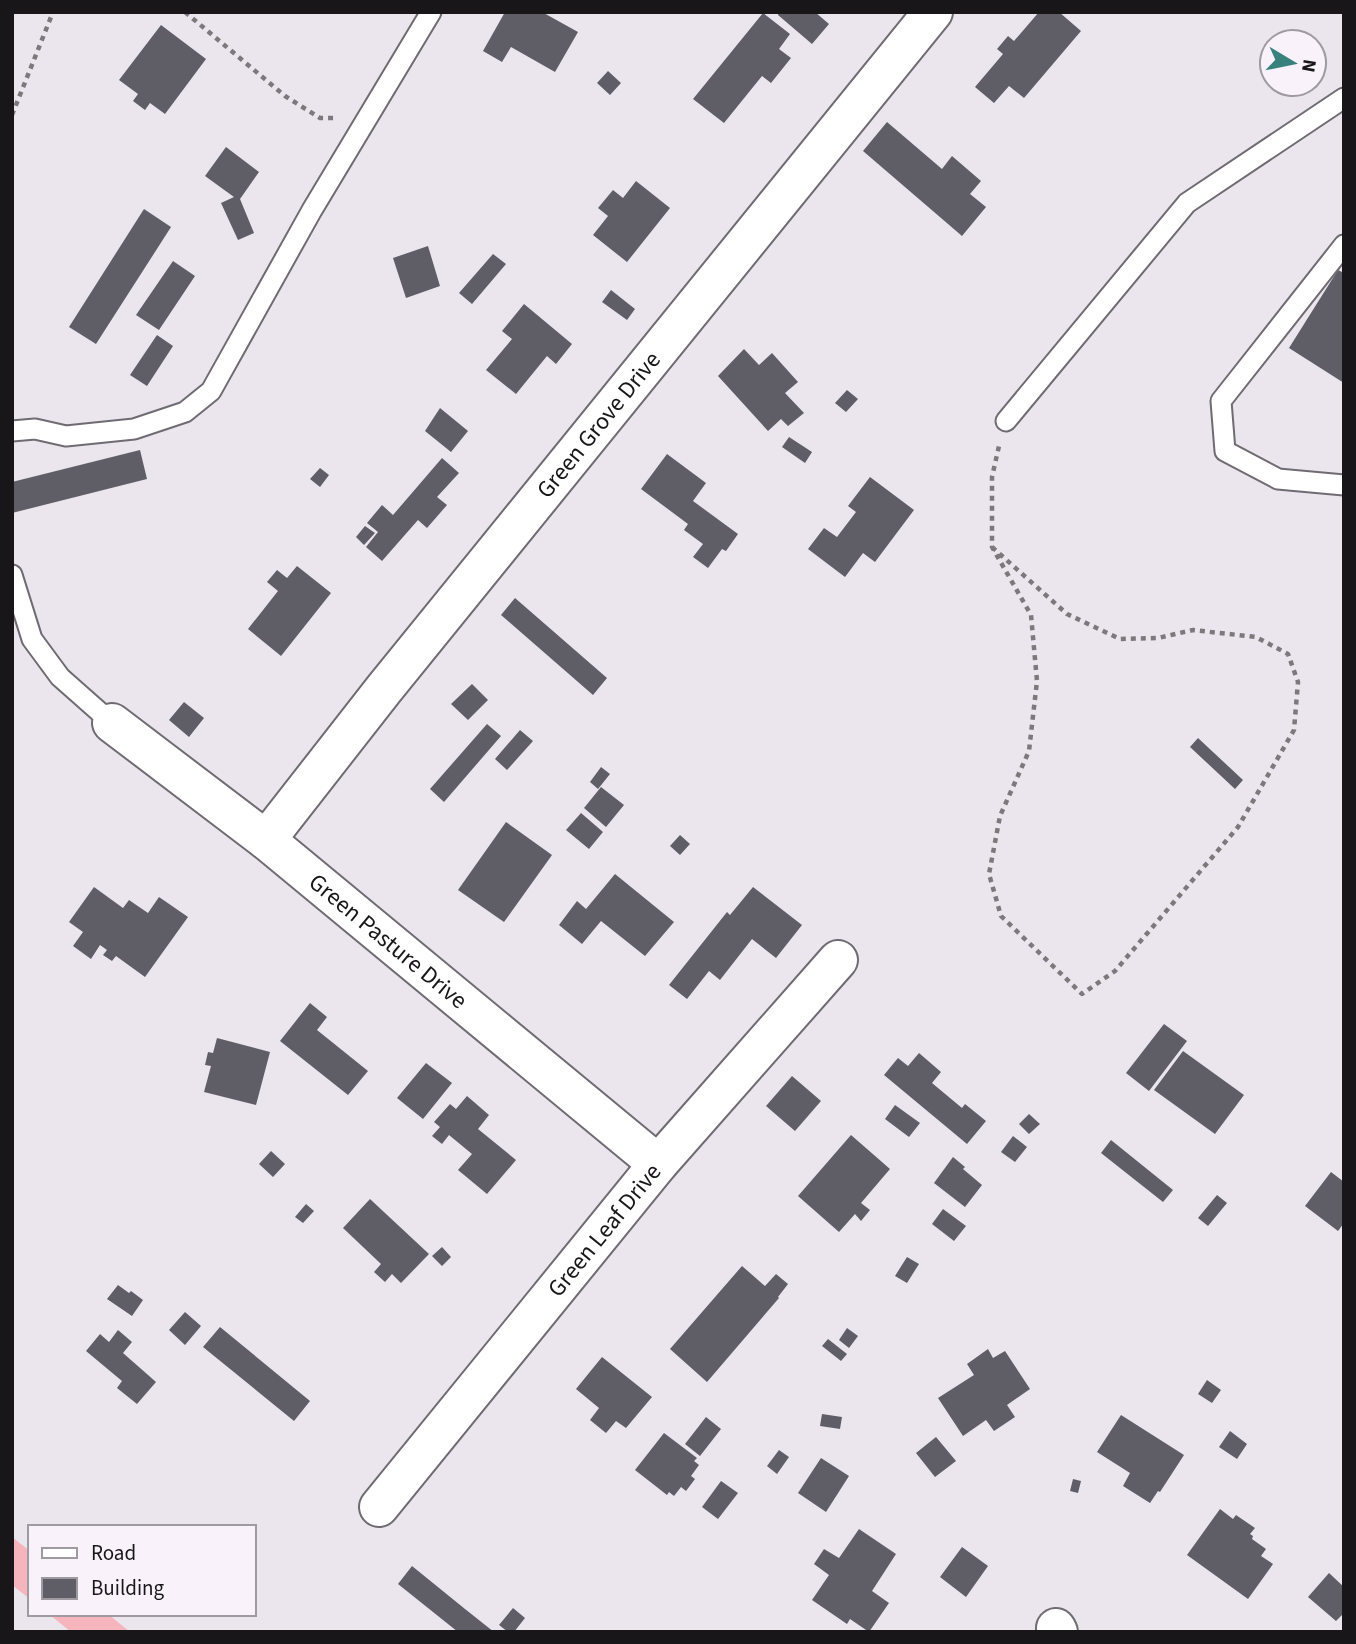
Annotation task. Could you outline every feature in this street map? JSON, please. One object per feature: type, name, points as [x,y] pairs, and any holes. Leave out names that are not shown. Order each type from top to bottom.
[{"type":"street","name":"Green Grove Drive","points":[[265,840],[384,689],[933,12]]},
{"type":"street","name":"Green Pasture Drive","points":[[112,723],[265,840],[658,1164]]},
{"type":"street","name":"Green Leaf Drive","points":[[379,1507],[658,1164],[838,960]]},
{"type":"lane","points":[[12,431],[35,429],[66,436],[134,429],[185,412],[211,391],[312,209],[431,12]]},
{"type":"lane","points":[[1006,421],[1187,203],[1344,98]]},
{"type":"lane","points":[[1344,245],[1221,401],[1225,451],[1278,480],[1344,485]]},
{"type":"lane","points":[[12,575],[32,639],[60,677],[112,723]]},
{"type":"path","points":[[12,114],[53,12]]},
{"type":"path","points":[[186,13],[285,96],[320,118],[367,117]]},
{"type":"path","points":[[992,547],[1067,614],[1119,639],[1157,638],[1194,630],[1256,637],[1287,654],[1298,682],[1294,730],[1238,827],[1115,971],[1083,994],[1001,916],[989,874],[1000,816],[1029,751],[1037,681],[1031,615],[992,547],[992,477],[1006,421]]},
{"type":"shaded area","points":[[12,1537],[28,1549],[28,1597],[12,1585]]},
{"type":"shaded area","points":[[51,1616],[110,1616],[130,1632],[71,1632]]},
{"type":"building","points":[[505,12],[542,12],[578,32],[555,72],[511,47],[502,62],[483,51]]},
{"type":"building","points":[[779,12],[815,12],[829,24],[812,44],[778,15]]},
{"type":"building","points":[[1039,12],[1059,12],[1081,31],[1024,98],[1009,86],[994,103],[975,87],[1003,54],[997,49],[1008,36],[1014,41]]},
{"type":"building","points":[[763,13],[790,34],[779,49],[791,58],[771,83],[762,76],[724,123],[693,99]]},
{"type":"building","points":[[161,25],[206,59],[165,114],[150,103],[145,110],[133,101],[138,94],[119,80]]},
{"type":"building","points":[[608,71],[621,83],[610,95],[597,83]]},
{"type":"building","points":[[887,122],[942,169],[952,156],[981,181],[970,194],[986,207],[962,236],[863,151]]},
{"type":"building","points":[[226,147],[259,172],[240,199],[254,233],[238,240],[221,203],[234,197],[205,176]]},
{"type":"building","points":[[636,181],[670,208],[627,262],[593,235],[608,216],[598,208],[613,190],[623,198]]},
{"type":"building","points":[[144,209],[171,227],[96,344],[69,327]]},
{"type":"building","points":[[428,246],[440,286],[406,298],[393,258]]},
{"type":"building","points":[[493,254],[506,264],[472,304],[459,293]]},
{"type":"building","points":[[173,261],[195,276],[159,330],[136,315]]},
{"type":"building","points":[[1338,270],[1344,273],[1344,383],[1289,348]]},
{"type":"building","points":[[611,290],[635,309],[627,320],[602,302]]},
{"type":"building","points":[[524,304],[572,344],[556,364],[547,356],[516,394],[486,370],[512,339],[502,331]]},
{"type":"building","points":[[157,335],[173,346],[147,386],[130,375]]},
{"type":"building","points":[[744,349],[759,365],[772,353],[798,382],[785,393],[804,413],[788,426],[781,419],[768,431],[718,376]]},
{"type":"building","points":[[847,390],[858,399],[846,412],[835,403]]},
{"type":"building","points":[[440,408],[468,431],[451,452],[425,431]]},
{"type":"building","points":[[789,437],[812,452],[805,463],[782,447]]},
{"type":"building","points":[[140,450],[147,479],[12,513],[12,482]]},
{"type":"building","points":[[667,454],[706,483],[693,501],[738,534],[726,551],[722,549],[708,568],[693,557],[703,544],[684,530],[688,524],[641,489]]},
{"type":"building","points":[[442,458],[459,473],[437,497],[447,505],[427,528],[418,520],[382,561],[366,547],[378,532],[367,523],[382,505],[393,515]]},
{"type":"building","points":[[320,468],[329,475],[320,487],[310,479]]},
{"type":"building","points":[[870,477],[914,510],[875,562],[863,553],[845,577],[808,549],[824,528],[837,537],[856,512],[848,506]]},
{"type":"building","points":[[365,526],[375,533],[364,545],[356,537]]},
{"type":"building","points":[[297,566],[331,593],[281,656],[248,629],[278,591],[267,582],[277,570],[287,578]]},
{"type":"building","points":[[515,598],[607,678],[593,695],[501,615]]},
{"type":"building","points":[[472,684],[488,700],[468,720],[451,704]]},
{"type":"building","points":[[184,702],[204,718],[189,737],[169,720]]},
{"type":"building","points":[[487,724],[501,736],[444,802],[430,789]]},
{"type":"building","points":[[520,730],[533,741],[507,770],[495,759]]},
{"type":"building","points":[[1198,738],[1243,780],[1235,789],[1190,747]]},
{"type":"building","points":[[601,767],[610,774],[598,789],[590,782]]},
{"type":"building","points":[[601,787],[624,805],[606,827],[584,808]]},
{"type":"building","points":[[581,813],[603,832],[589,849],[566,830]]},
{"type":"building","points":[[506,822],[552,855],[504,922],[458,890]]},
{"type":"building","points":[[680,835],[690,844],[680,855],[670,846]]},
{"type":"building","points":[[615,874],[674,922],[645,956],[601,921],[582,944],[559,925],[577,901],[586,909]]},
{"type":"building","points":[[94,887],[123,908],[129,900],[148,913],[159,897],[188,917],[145,977],[116,956],[112,961],[103,955],[107,950],[100,945],[91,959],[73,946],[83,932],[69,922]]},
{"type":"building","points":[[753,887],[802,925],[776,958],[752,939],[720,980],[709,971],[687,999],[669,985],[727,912],[730,915]]},
{"type":"building","points":[[310,1003],[327,1017],[317,1030],[368,1071],[348,1095],[280,1041]]},
{"type":"building","points":[[1164,1024],[1187,1041],[1149,1091],[1126,1073]]},
{"type":"building","points":[[217,1038],[270,1052],[256,1105],[204,1092],[211,1066],[205,1065],[208,1052],[213,1053]]},
{"type":"building","points":[[1183,1051],[1244,1095],[1215,1134],[1154,1090]]},
{"type":"building","points":[[919,1053],[941,1072],[932,1083],[962,1108],[965,1104],[986,1121],[967,1144],[884,1075],[898,1058],[908,1066]]},
{"type":"building","points":[[426,1063],[452,1083],[423,1119],[397,1098]]},
{"type":"building","points":[[792,1076],[821,1101],[795,1131],[766,1106]]},
{"type":"building","points":[[467,1096],[489,1115],[478,1129],[516,1160],[487,1194],[458,1170],[472,1154],[449,1135],[442,1144],[432,1136],[440,1127],[434,1122],[450,1104],[456,1109]]},
{"type":"building","points":[[895,1105],[920,1123],[909,1137],[885,1119]]},
{"type":"building","points":[[1029,1114],[1040,1124],[1029,1134],[1019,1124]]},
{"type":"building","points":[[851,1135],[890,1169],[861,1203],[870,1210],[861,1221],[855,1214],[839,1232],[798,1196]]},
{"type":"building","points":[[1013,1136],[1027,1147],[1015,1162],[1001,1152]]},
{"type":"building","points":[[1111,1140],[1173,1190],[1163,1202],[1101,1153]]},
{"type":"building","points":[[271,1151],[285,1164],[273,1177],[259,1164]]},
{"type":"building","points":[[953,1157],[982,1185],[965,1207],[934,1183]]},
{"type":"building","points":[[1331,1172],[1344,1182],[1344,1223],[1338,1231],[1305,1206]]},
{"type":"building","points":[[1217,1195],[1227,1203],[1208,1226],[1198,1218]]},
{"type":"building","points":[[370,1199],[429,1254],[401,1283],[392,1274],[385,1282],[374,1272],[381,1264],[343,1228]]},
{"type":"building","points":[[306,1204],[314,1211],[303,1223],[295,1217]]},
{"type":"building","points":[[943,1209],[966,1226],[954,1241],[932,1224]]},
{"type":"building","points":[[442,1247],[451,1257],[442,1266],[432,1256]]},
{"type":"building","points":[[907,1257],[919,1264],[907,1283],[895,1276]]},
{"type":"building","points":[[742,1266],[765,1286],[776,1274],[788,1284],[707,1382],[670,1349]]},
{"type":"building","points":[[118,1285],[143,1300],[132,1316],[107,1299]]},
{"type":"building","points":[[185,1312],[201,1326],[185,1345],[169,1330]]},
{"type":"building","points":[[220,1327],[310,1401],[294,1421],[203,1347]]},
{"type":"building","points":[[847,1328],[858,1336],[849,1348],[839,1340]]},
{"type":"building","points":[[118,1330],[132,1342],[123,1353],[156,1382],[137,1404],[117,1388],[122,1381],[86,1351],[100,1334],[109,1342]]},
{"type":"building","points":[[828,1339],[847,1354],[841,1361],[822,1346]]},
{"type":"building","points":[[988,1349],[993,1358],[1005,1351],[1030,1389],[1007,1405],[1015,1417],[994,1431],[986,1420],[963,1436],[938,1398],[974,1375],[967,1364]]},
{"type":"building","points":[[602,1357],[652,1397],[626,1428],[616,1421],[606,1433],[590,1420],[599,1408],[576,1389]]},
{"type":"building","points":[[1207,1380],[1221,1390],[1212,1403],[1198,1394]]},
{"type":"building","points":[[822,1414],[842,1417],[840,1429],[820,1426]]},
{"type":"building","points":[[1121,1415],[1184,1455],[1150,1503],[1123,1486],[1130,1473],[1097,1452]]},
{"type":"building","points":[[706,1417],[721,1429],[700,1456],[685,1444]]},
{"type":"building","points":[[1230,1431],[1247,1444],[1237,1459],[1219,1447]]},
{"type":"building","points":[[664,1433],[697,1458],[694,1461],[699,1465],[691,1476],[695,1479],[686,1491],[681,1487],[674,1496],[669,1492],[667,1495],[635,1470]]},
{"type":"building","points":[[936,1437],[956,1461],[935,1477],[916,1453]]},
{"type":"building","points":[[779,1450],[789,1457],[777,1474],[767,1466]]},
{"type":"building","points":[[821,1458],[849,1476],[826,1512],[798,1493]]},
{"type":"building","points":[[1073,1479],[1081,1481],[1078,1493],[1070,1491]]},
{"type":"building","points":[[721,1481],[738,1493],[718,1519],[702,1507]]},
{"type":"building","points":[[1220,1509],[1233,1519],[1236,1515],[1255,1528],[1250,1534],[1252,1539],[1266,1549],[1261,1556],[1273,1564],[1248,1599],[1187,1555]]},
{"type":"building","points":[[859,1529],[896,1554],[872,1591],[889,1603],[869,1632],[850,1619],[847,1624],[812,1600],[829,1575],[814,1564],[824,1549],[839,1558]]},
{"type":"building","points":[[962,1547],[988,1566],[966,1597],[940,1577]]},
{"type":"building","points":[[412,1566],[494,1632],[458,1632],[398,1584]]},
{"type":"building","points":[[1329,1573],[1344,1587],[1344,1613],[1336,1621],[1308,1597]]},
{"type":"building","points":[[513,1608],[525,1618],[514,1632],[508,1632],[499,1625]]}]
